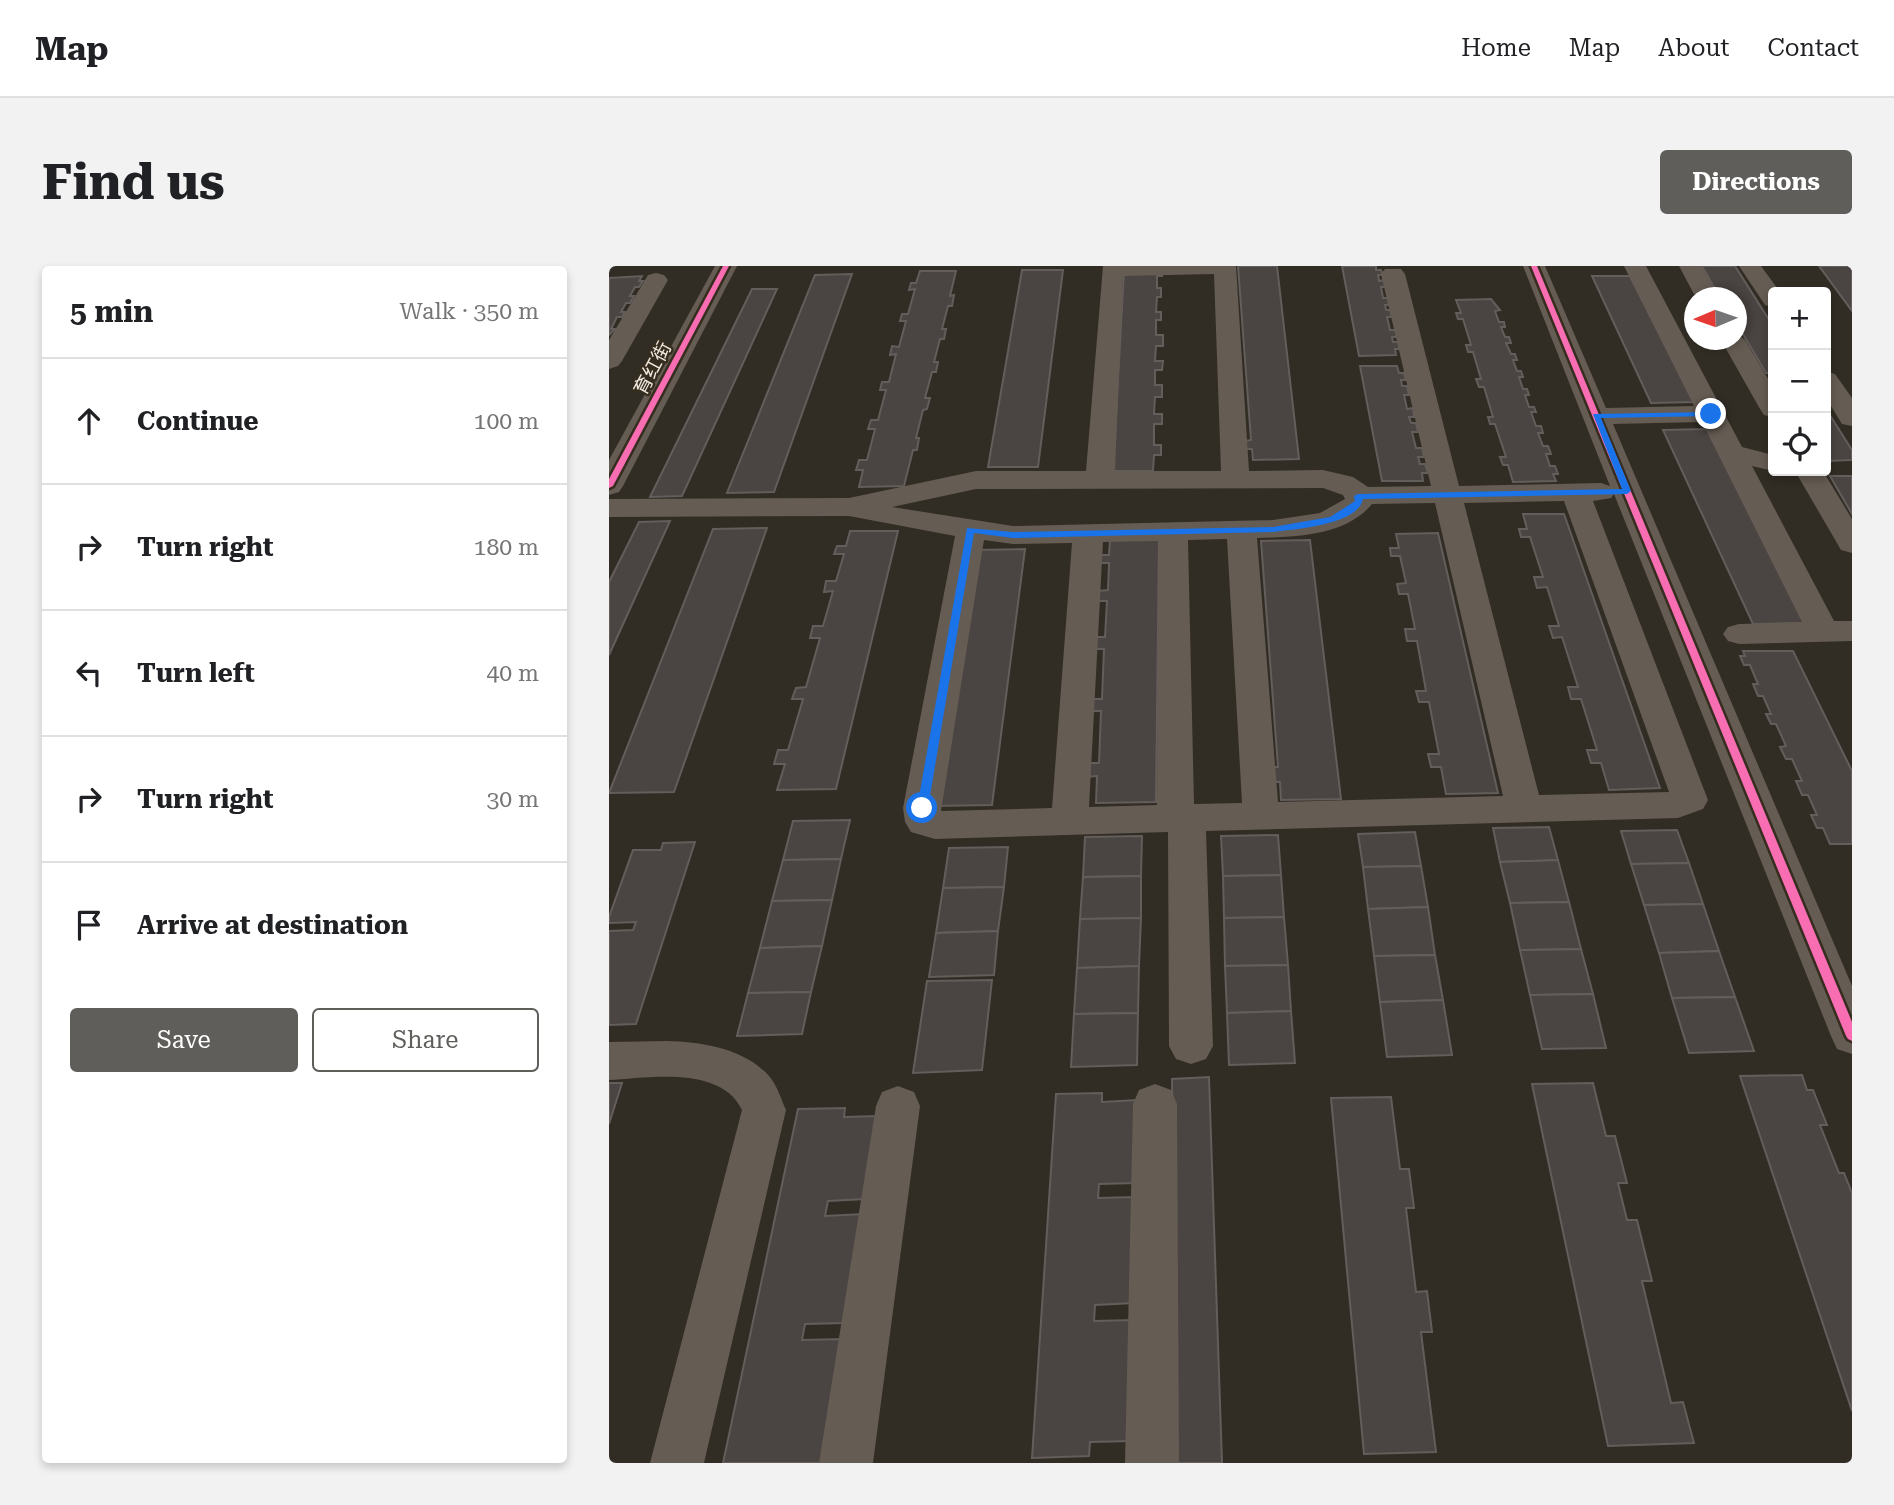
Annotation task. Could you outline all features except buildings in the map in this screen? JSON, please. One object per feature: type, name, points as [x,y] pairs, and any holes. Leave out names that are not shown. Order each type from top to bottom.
[{"type":"street","name":"育红街","points":[[612,474],[726,266]]},
{"type":"street","points":[[1534,266],[1852,1036]]},
{"type":"street","points":[[1635,266],[1726,396]]},
{"type":"street","points":[[1690,266],[1702,287]]},
{"type":"street","points":[[1750,266],[1768,293]]},
{"type":"street","points":[[1100,479],[1112,269],[1226,267],[1235,478]]},
{"type":"street","points":[[1393,274],[1524,810]]},
{"type":"street","points":[[609,361],[656,280]]},
{"type":"street","points":[[1732,350],[1726,396],[1730,452],[1837,631],[1739,634]]},
{"type":"street","points":[[1831,386],[1852,418]]},
{"type":"street","points":[[1596,416],[1726,396],[1768,408]]},
{"type":"street","points":[[1730,452],[1768,462]]},
{"type":"street","points":[[1812,476],[1852,544]]},
{"type":"street","points":[[609,508],[849,507],[971,530],[1013,535],[1241,530],[1313,524],[1333,519],[1353,509],[1360,501],[1356,490],[1343,483],[1323,479],[976,480],[849,507]]},
{"type":"street","points":[[1358,496],[1627,491]]},
{"type":"street","points":[[971,530],[922,808],[924,822],[935,825],[1070,822],[1678,805],[1690,800],[1574,492]]},
{"type":"street","points":[[1241,530],[1261,817]]},
{"type":"street","points":[[1173,531],[1191,1046]]},
{"type":"street","points":[[1070,822],[1088,533]]},
{"type":"street","points":[[609,1061],[687,1060],[711,1064],[732,1073],[755,1091],[764,1110],[677,1463]]},
{"type":"street","points":[[1152,1463],[1155,1104]]},
{"type":"street","points":[[846,1463],[898,1106]]},
{"type":"cycle path","points":[[609,486],[726,266]]},
{"type":"cycle path","points":[[1534,266],[1852,1036]]},
{"type":"route","points":[[922,808],[971,530],[1013,535],[1273,529],[1333,519],[1353,509],[1360,501],[1358,496],[1627,491],[1596,416],[1711,414]]}]
